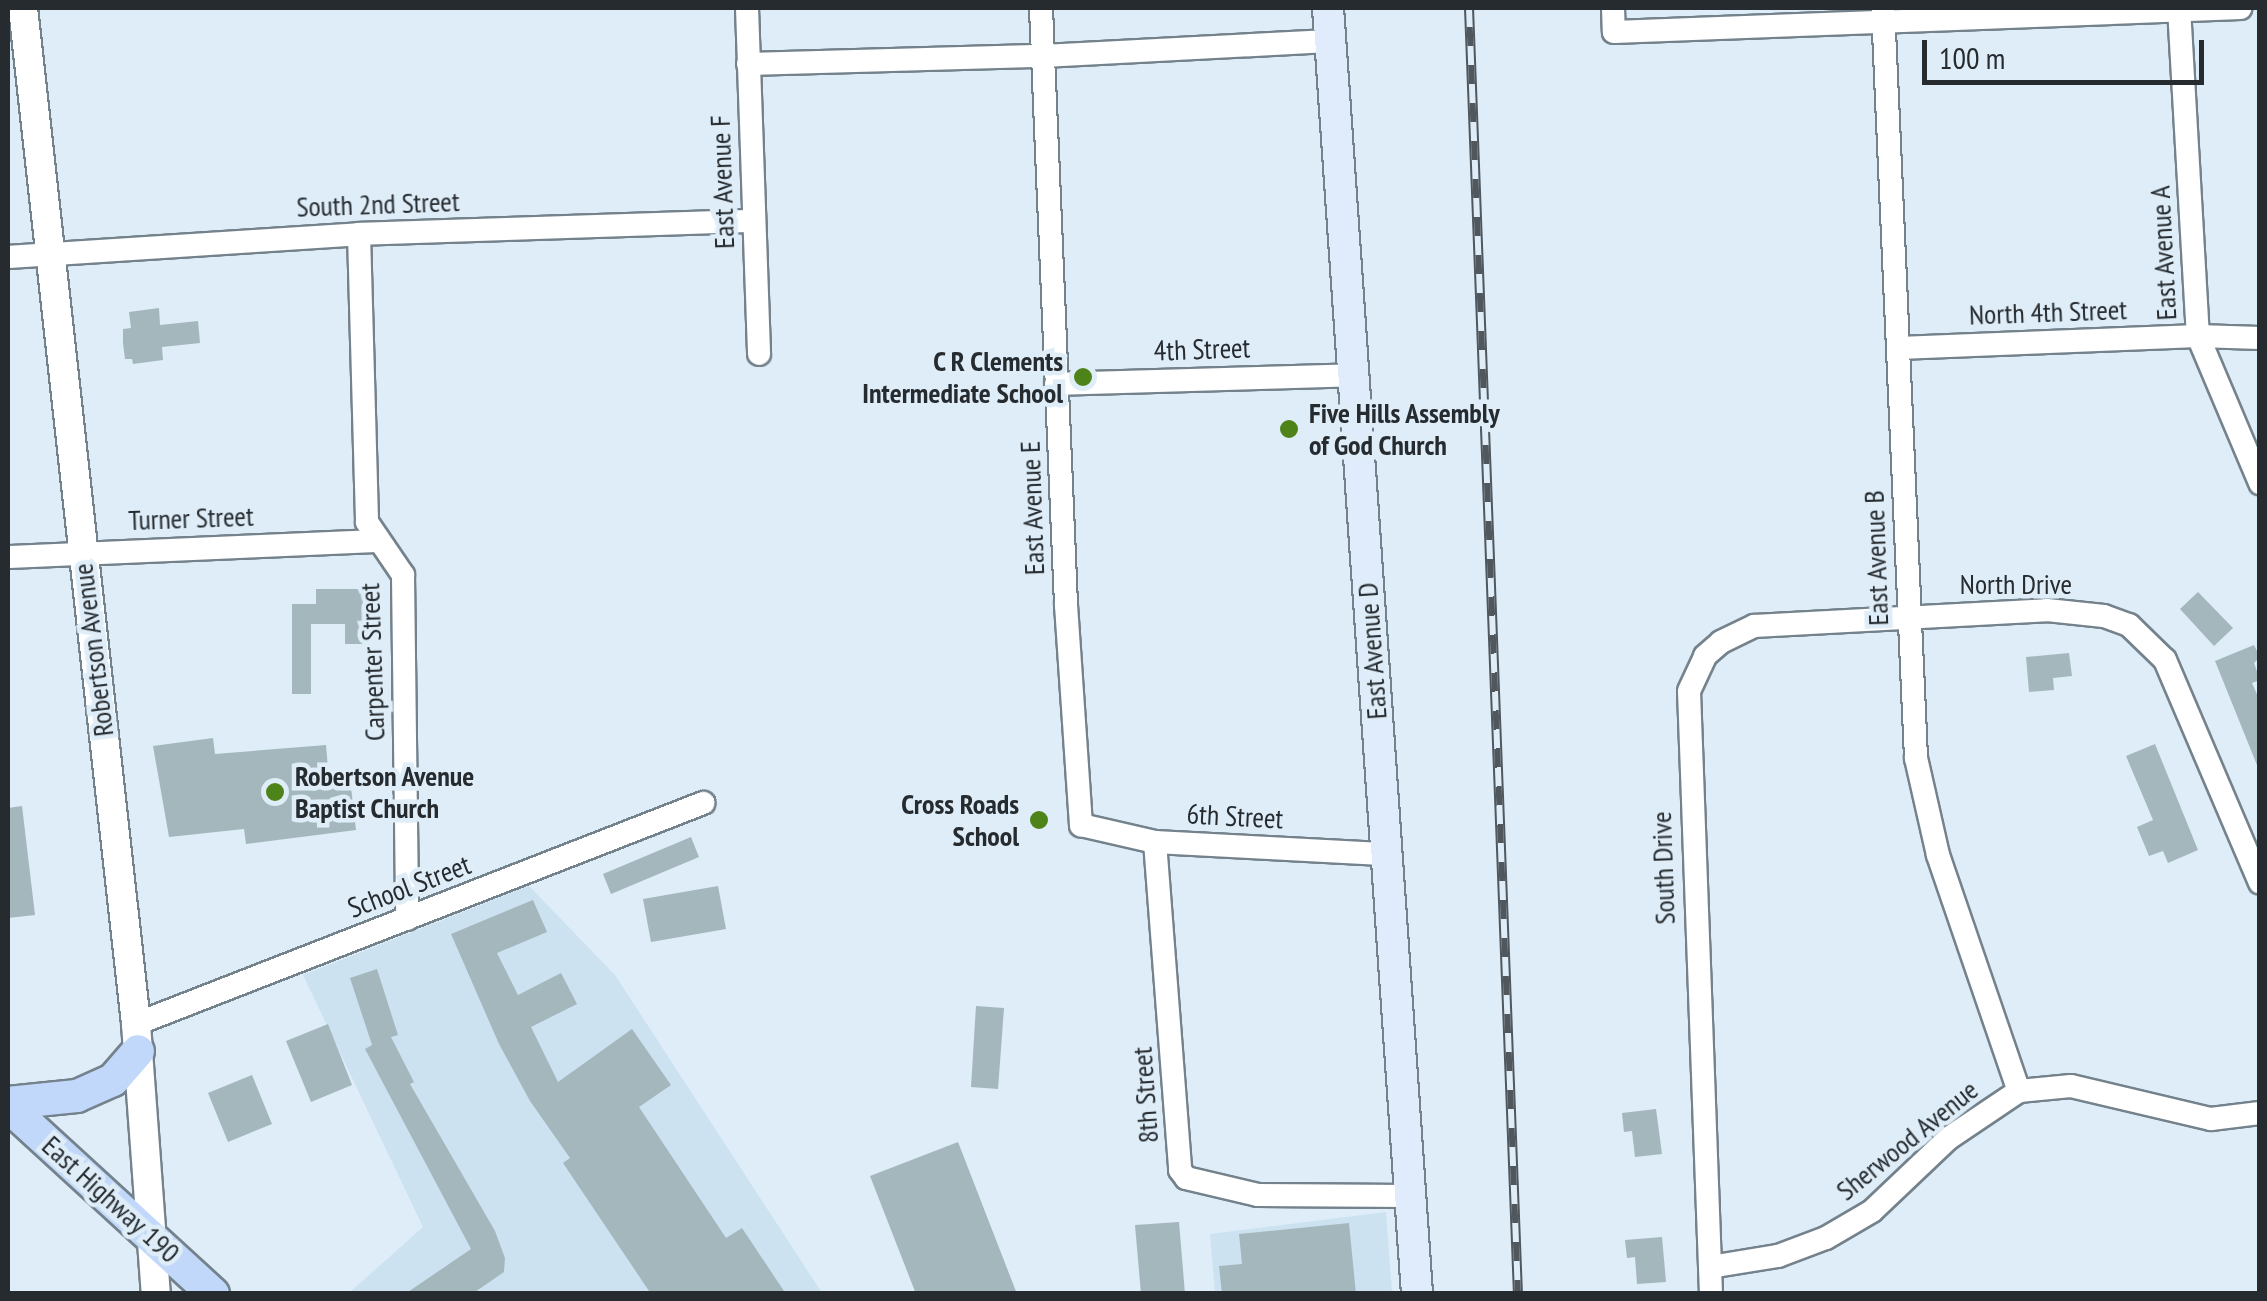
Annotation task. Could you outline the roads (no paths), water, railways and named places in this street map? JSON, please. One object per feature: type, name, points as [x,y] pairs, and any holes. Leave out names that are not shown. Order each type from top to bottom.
[{"type":"main road","name":"East Avenue D","points":[[1328,8],[1416,1294]]},
{"type":"main road","points":[[8,1105],[77,1096],[113,1080],[137,1038]]},
{"type":"main road","name":"East Highway 190","points":[[8,1105],[213,1294]]},
{"type":"street","name":"Robertson Avenue","points":[[22,8],[137,1038],[156,1294]]},
{"type":"street","name":"East Avenue F","points":[[747,8],[759,354]]},
{"type":"street","name":"East Avenue E","points":[[1041,8],[1056,384],[1082,825]]},
{"type":"street","points":[[1614,8],[1614,32],[1883,13],[2241,8]]},
{"type":"street","name":"East Avenue A","points":[[2179,9],[2198,336],[2260,483]]},
{"type":"street","name":"East Avenue B","points":[[1883,13],[1908,616],[1921,791],[1938,854],[2019,1091]]},
{"type":"street","points":[[748,64],[1043,56],[1330,41]]},
{"type":"street","name":"South 2nd Street","points":[[8,257],[360,234],[752,221]]},
{"type":"street","name":"Carpenter Street","points":[[360,234],[367,522],[403,575],[407,919]]},
{"type":"street","name":"North 4th Street","points":[[1898,348],[2198,336],[2260,338]]},
{"type":"street","name":"4th Street","points":[[1056,384],[1351,375]]},
{"type":"street","name":"Turner Street","points":[[8,557],[378,541]]},
{"type":"street","name":"North Drive","points":[[1908,616],[2048,610],[2104,616],[2129,625],[2165,660],[2260,883]]},
{"type":"street","name":"South Drive","points":[[1711,1294],[1689,691],[1705,656],[1722,642],[1754,626],[1908,616]]},
{"type":"street","name":"School Street","points":[[137,1038],[407,919],[703,804]]},
{"type":"street","name":"6th Street","points":[[1082,825],[1155,842],[1387,854]]},
{"type":"street","name":"8th Street","points":[[1155,842],[1180,1170],[1186,1178],[1258,1196],[1409,1196]]},
{"type":"street","name":"Sherwood Avenue","points":[[1710,1267],[1778,1256],[1826,1238],[1872,1211],[1949,1138],[2019,1091],[2071,1086],[2211,1118],[2260,1112]]},
{"type":"railway","points":[[1469,8],[1518,1294]]},
{"type":"place","name":"C R Clements Intermediate School","points":[[1083,377]]},
{"type":"place","name":"Five Hills Assembly of God Church","points":[[1289,429]]},
{"type":"place","name":"Robertson Avenue Baptist Church","points":[[275,792]]},
{"type":"place","name":"Cross Roads School","points":[[1039,820]]}]
